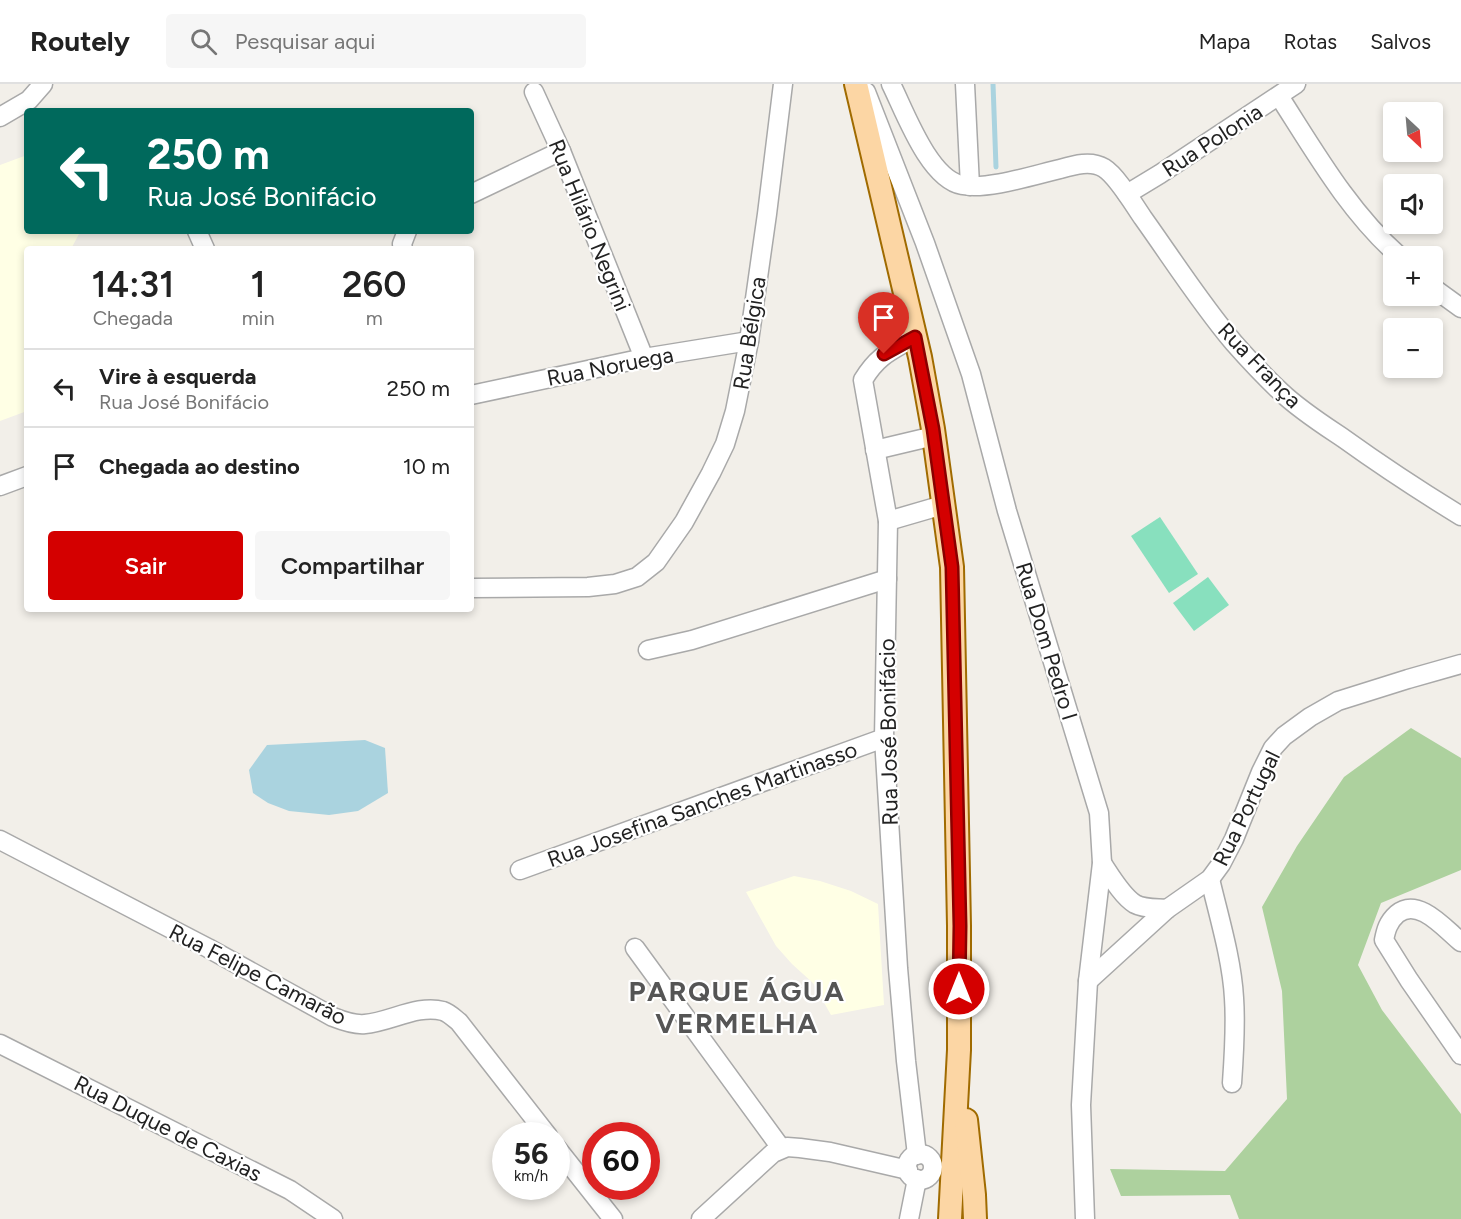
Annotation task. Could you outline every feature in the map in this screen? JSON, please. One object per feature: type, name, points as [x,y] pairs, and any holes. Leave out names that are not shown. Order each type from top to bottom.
[{"type":"main road","points":[[856,84],[915,337],[934,436],[952,567],[960,926],[959,1050],[975,1219]]},
{"type":"main road","points":[[926,1168],[959,1050]]},
{"type":"main road","points":[[926,1168],[952,1191],[950,1219]]},
{"type":"main road","points":[[926,1168],[963,1175],[974,1196]]},
{"type":"street","points":[[0,117],[29,100],[43,84]]},
{"type":"street","name":"Rua Bélgica","points":[[474,588],[588,587],[615,584],[637,577],[656,562],[684,522],[725,444],[735,411],[749,341],[783,84]]},
{"type":"street","name":"Rua Dom Pedro I","points":[[863,84],[925,243],[972,374],[1007,511],[1099,813],[1102,862],[1088,981],[1081,1105],[1085,1219]]},
{"type":"street","points":[[891,84],[925,154],[940,173],[950,181],[970,186],[1000,183],[1075,165],[1090,164],[1104,168],[1127,194]]},
{"type":"street","points":[[965,84],[970,186]]},
{"type":"street","name":"Rua Polonia","points":[[1127,194],[1296,84]]},
{"type":"street","name":"Rua Hilário Negrini","points":[[534,92],[561,151],[644,358]]},
{"type":"street","points":[[1279,96],[1342,192],[1388,246]]},
{"type":"street","points":[[474,193],[561,151]]},
{"type":"street","name":"Rua França","points":[[1127,194],[1216,320],[1281,392],[1404,481],[1461,516]]},
{"type":"street","points":[[1443,295],[1461,308]]},
{"type":"street","name":"Rua José Bonifácio","points":[[909,1219],[926,1168],[906,1061],[884,738],[888,521],[863,380],[884,354],[915,337]]},
{"type":"street","name":"Rua Noruega","points":[[474,394],[644,358],[749,341]]},
{"type":"street","points":[[875,450],[934,436]]},
{"type":"street","points":[[0,486],[24,477]]},
{"type":"street","points":[[888,521],[943,505]]},
{"type":"street","points":[[648,650],[692,640],[887,579]]},
{"type":"street","name":"Rua Portugal","points":[[1088,981],[1167,909],[1210,879],[1234,839],[1261,772],[1274,748],[1284,736],[1310,717],[1338,701],[1461,664]]},
{"type":"street","name":"Rua Josefina Sanches Martinasso","points":[[520,870],[884,738]]},
{"type":"street","name":"Rua Felipe Camarão","points":[[0,840],[345,1022],[365,1024],[430,1009],[450,1014],[459,1022],[537,1122]]},
{"type":"street","points":[[1102,862],[1126,897],[1134,903],[1167,909]]},
{"type":"street","points":[[1210,879],[1225,942],[1234,995],[1233,1083]]},
{"type":"street","points":[[1461,942],[1421,910],[1412,908],[1404,909],[1395,915],[1386,927],[1384,940],[1461,1055]]},
{"type":"street","points":[[635,948],[781,1148]]},
{"type":"street","name":"Rua Duque de Caxias","points":[[0,1044],[290,1190],[333,1219]]},
{"type":"street","points":[[701,1219],[781,1148],[793,1147],[830,1152],[926,1168]]},
{"type":"street","points":[[570,1165],[613,1219]]},
{"type":"shaded area","points":[[24,156],[24,234],[79,234],[73,246],[24,246],[24,412],[0,421],[0,165]]},
{"type":"shaded area","points":[[794,876],[851,891],[878,904],[884,1005],[831,1015],[813,983],[776,946],[746,892]]},
{"type":"green space","points":[[1160,517],[1198,574],[1169,593],[1131,536]]},
{"type":"green space","points":[[1208,577],[1229,605],[1194,631],[1173,603]]},
{"type":"green space","points":[[1411,728],[1461,758],[1461,870],[1381,903],[1358,965],[1382,1010],[1461,1114],[1461,1219],[1239,1219],[1230,1195],[1121,1196],[1110,1169],[1225,1171],[1287,1099],[1282,991],[1262,907],[1297,846],[1344,777]]},
{"type":"water","points":[[365,740],[385,748],[388,793],[358,811],[329,815],[289,811],[268,803],[253,793],[249,770],[267,745]]},
{"type":"waterway","points":[[993,84],[996,167]]},
{"type":"district","name":"PARQUE ÁGUA VERMELHA","points":[[737,1007]]},
{"type":"route","points":[[884,354],[915,337],[933,429],[952,567],[960,926],[959,989]]}]
